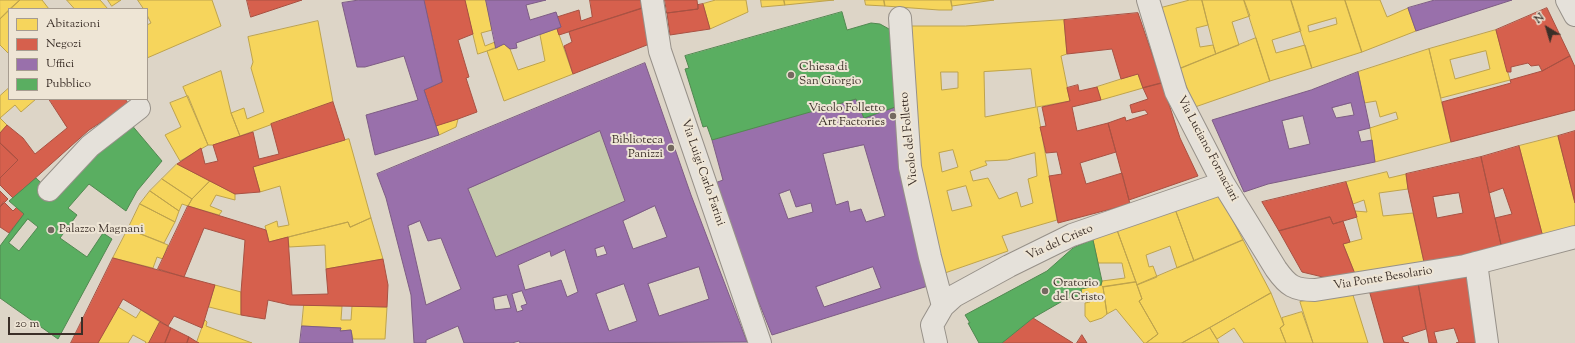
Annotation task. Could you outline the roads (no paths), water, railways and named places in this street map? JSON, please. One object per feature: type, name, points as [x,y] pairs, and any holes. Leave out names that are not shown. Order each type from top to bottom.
[{"type":"street","name":"Via Luigi Carlo Farini","points":[[652,0],[660,51],[760,343]]},
{"type":"street","name":"Via Luciano Fornaciari","points":[[1148,0],[1176,92],[1222,183],[1283,280],[1291,286]]},
{"type":"street","points":[[1567,0],[1575,15]]},
{"type":"street","name":"Vicolo del Folletto","points":[[900,18],[910,167],[930,257],[943,306]]},
{"type":"street","points":[[49,190],[90,146],[139,108]]},
{"type":"street","name":"Via del Cristo","points":[[936,343],[932,325],[943,306],[954,296],[968,288],[1072,235],[1222,183]]},
{"type":"street","name":"Via Ponte Besolario","points":[[1291,286],[1302,290],[1315,290],[1465,266],[1575,237]]},
{"type":"street","points":[[1476,263],[1487,343]]},
{"type":"place","name":"Chiesa di San Giorgio","points":[[791,75]]},
{"type":"place","name":"Vicolo Folletto Art Factories","points":[[893,116]]},
{"type":"place","name":"Biblioteca Panizzi","points":[[671,148]]},
{"type":"place","name":"Palazzo Magnani","points":[[51,230]]},
{"type":"place","name":"Oratorio del Cristo","points":[[1045,291]]}]
